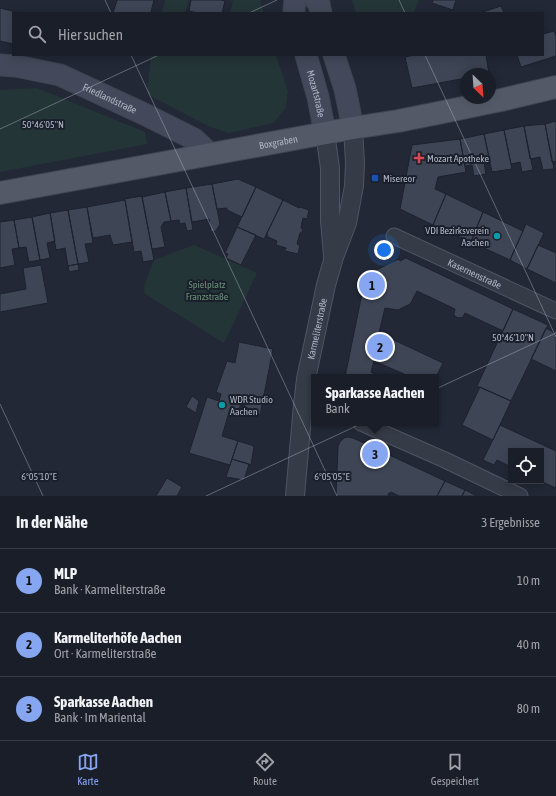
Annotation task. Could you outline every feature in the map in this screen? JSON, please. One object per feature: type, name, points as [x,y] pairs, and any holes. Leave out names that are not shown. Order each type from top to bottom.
[{"type":"main road","points":[[294,12],[295,0]]},
{"type":"main road","points":[[316,0],[319,4],[321,12]]},
{"type":"main road","name":"Mozartstraße","points":[[306,56],[318,97],[325,133]]},
{"type":"main road","points":[[334,56],[345,89],[353,128]]},
{"type":"main road","name":"Friedlandstraße","points":[[0,65],[16,66],[60,75],[194,139],[210,154]]},
{"type":"main road","name":"Boxgraben","points":[[0,193],[398,121],[556,87]]},
{"type":"street","name":"Karmeliterstraße","points":[[296,496],[309,406],[306,379],[326,285],[334,258],[348,223],[354,186],[355,163],[353,128]]},
{"type":"street","name":"Karmeliterstraße","points":[[325,133],[330,168],[330,221],[334,258]]},
{"type":"street","name":"Kasernenstraße","points":[[394,236],[556,311]]},
{"type":"street","points":[[368,426],[445,460],[520,496]]},
{"type":"green space","points":[[165,0],[189,0],[185,12],[162,12]]},
{"type":"green space","points":[[228,0],[260,0],[264,12],[230,12],[233,1]]},
{"type":"green space","points":[[352,0],[419,0],[414,12],[356,12]]},
{"type":"green space","points":[[151,56],[276,56],[288,92],[285,109],[273,123],[229,133],[208,126],[147,94]]},
{"type":"green space","points":[[37,88],[145,132],[147,144],[0,172],[0,90]]},
{"type":"green space","name":"Spielplatz Franzstraße","points":[[194,245],[257,273],[224,343],[145,294],[144,286],[154,260]]},
{"type":"building","points":[[117,0],[154,0],[151,12],[113,12]]},
{"type":"building","points":[[191,0],[225,1],[222,12],[189,11]]},
{"type":"building","points":[[433,0],[456,0],[453,10],[432,3]]},
{"type":"building","points":[[501,6],[504,12],[483,12]]},
{"type":"building","points":[[0,8],[16,12],[12,12],[12,44],[0,41]]},
{"type":"building","points":[[554,31],[556,36],[556,56],[521,67],[517,56],[544,56],[544,34]]},
{"type":"building","points":[[486,56],[488,68],[460,68],[460,79],[412,88],[405,57]]},
{"type":"building","points":[[556,121],[556,161],[552,162],[545,124]]},
{"type":"building","points":[[545,124],[554,169],[543,170],[540,157],[530,159],[524,126]]},
{"type":"building","points":[[524,126],[533,170],[522,172],[520,162],[511,164],[504,130]]},
{"type":"building","points":[[504,130],[512,169],[492,172],[484,134]]},
{"type":"building","points":[[484,134],[490,162],[484,163],[486,174],[474,176],[472,165],[465,166],[460,139]]},
{"type":"building","points":[[460,139],[466,172],[438,177],[435,189],[446,194],[433,225],[400,209],[412,145]]},
{"type":"building","points":[[238,179],[256,187],[242,217],[227,210],[227,208],[217,209],[212,184]]},
{"type":"building","points":[[212,184],[220,224],[216,231],[211,232],[209,219],[192,222],[186,188]]},
{"type":"building","points":[[256,187],[283,200],[264,239],[237,227]]},
{"type":"building","points":[[186,188],[193,230],[187,231],[185,223],[180,224],[179,220],[171,221],[165,192]]},
{"type":"building","points":[[165,192],[171,221],[164,222],[161,227],[165,247],[152,249],[142,197]]},
{"type":"building","points":[[446,194],[483,212],[471,242],[433,225]]},
{"type":"building","points":[[142,196],[154,260],[143,262],[141,251],[134,252],[124,199]]},
{"type":"building","points":[[125,200],[132,242],[113,245],[110,235],[93,238],[87,207]]},
{"type":"building","points":[[283,200],[299,208],[309,210],[307,219],[303,218],[301,227],[303,231],[300,233],[297,244],[300,245],[298,254],[285,251],[286,248],[276,245],[277,241],[268,237],[267,233]]},
{"type":"building","points":[[87,207],[93,243],[85,244],[89,262],[78,264],[68,210]]},
{"type":"building","points":[[68,210],[78,264],[68,266],[65,248],[56,250],[50,213]]},
{"type":"building","name":"VDI Bezirksverein Aachen","points":[[483,212],[523,231],[510,260],[471,242]]},
{"type":"building","points":[[50,213],[55,241],[47,243],[50,258],[40,260],[32,217]]},
{"type":"building","points":[[32,217],[40,260],[29,262],[26,247],[19,248],[14,220]]},
{"type":"building","points":[[14,220],[19,248],[12,249],[15,265],[0,268],[0,222]]},
{"type":"building","points":[[526,224],[544,233],[527,269],[510,260]]},
{"type":"building","points":[[237,227],[256,235],[241,265],[226,258],[228,254],[225,253]]},
{"type":"building","points":[[538,245],[556,253],[556,283],[527,269]]},
{"type":"building","points":[[406,258],[513,309],[503,331],[465,313],[463,317],[456,317],[454,315],[455,309],[417,291],[410,304],[398,310],[385,308],[379,333],[443,363],[438,374],[404,374],[374,361],[371,372],[375,374],[346,374],[365,279],[371,276],[370,273],[399,259],[400,261]]},
{"type":"building","points":[[78,264],[79,270],[69,272],[68,266]]},
{"type":"building","points":[[41,265],[48,303],[0,312],[0,294],[26,289],[23,268]]},
{"type":"building","points":[[513,309],[548,325],[511,401],[477,386]]},
{"type":"building","points":[[546,328],[556,334],[556,371],[531,359]]},
{"type":"building","name":"WDR Studio Aachen","points":[[239,342],[273,349],[260,415],[244,406],[245,404],[241,403],[239,409],[230,409],[222,436],[238,441],[230,465],[189,453],[207,397],[219,401],[221,394],[216,392],[227,361],[235,363]]},
{"type":"building","points":[[480,387],[511,401],[493,440],[462,425]]},
{"type":"building","points":[[192,396],[199,401],[196,413],[186,407]]},
{"type":"building","points":[[500,425],[556,451],[556,488],[544,483],[544,448],[508,448],[508,466],[497,460],[494,465],[483,460]]},
{"type":"building","points":[[348,437],[445,481],[437,496],[399,496],[391,492],[388,494],[389,496],[336,496],[338,446],[344,438]]},
{"type":"building","points":[[238,441],[254,446],[251,465],[232,459]]},
{"type":"building","points":[[232,459],[249,464],[244,480],[226,477]]},
{"type":"building","points":[[167,478],[182,487],[177,496],[156,496]]},
{"type":"building","points":[[445,481],[465,490],[462,496],[437,496]]},
{"type":"building","points":[[465,490],[477,496],[462,496]]},
{"type":"place","name":"Mozart Apotheke","points":[[419,158]]},
{"type":"place","name":"Misereor","points":[[375,178]]},
{"type":"place","name":"VDI Bezirksverein Aachen","points":[[497,236]]},
{"type":"place","name":"MLP","points":[[372,285]]},
{"type":"place","name":"Karmeliterhöfe Aachen","points":[[380,347]]},
{"type":"place","name":"WDR Studio Aachen","points":[[222,405]]},
{"type":"place","name":"Sparkasse Aachen","points":[[375,454]]}]
